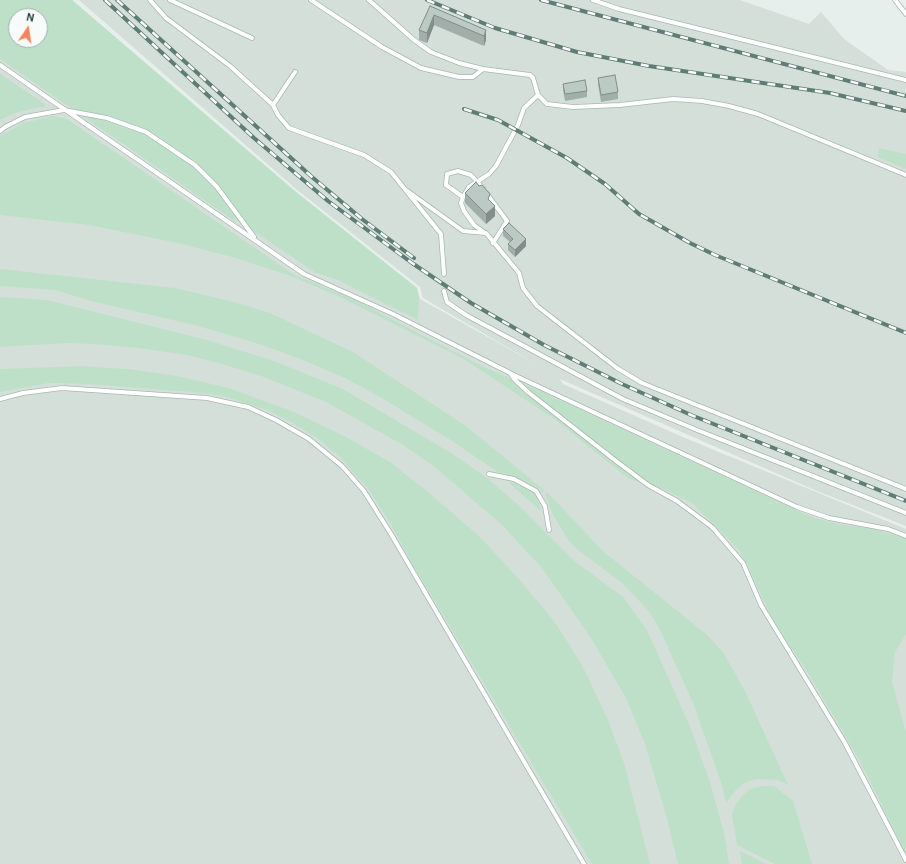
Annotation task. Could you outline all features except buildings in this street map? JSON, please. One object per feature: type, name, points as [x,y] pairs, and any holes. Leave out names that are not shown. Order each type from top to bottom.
[{"type":"lane","points":[[150,0],[166,18],[230,66],[273,105],[278,115],[289,128],[364,155],[390,172],[441,234],[444,274]]},
{"type":"lane","points":[[170,0],[252,38]]},
{"type":"lane","points":[[311,0],[382,47],[421,68],[459,77],[473,77],[483,69]]},
{"type":"lane","points":[[369,0],[414,40],[431,52],[460,63],[483,69],[530,75],[533,78],[538,95],[547,104],[562,107],[620,105],[673,99],[702,101],[729,106],[758,114],[906,175]]},
{"type":"lane","points":[[593,0],[619,9],[906,80]]},
{"type":"lane","points":[[895,0],[906,14]]},
{"type":"lane","points":[[0,65],[304,274],[393,314],[511,374],[797,507],[829,518],[888,529],[906,536]]},
{"type":"lane","points":[[273,105],[295,72]]},
{"type":"lane","points":[[538,95],[524,108],[518,125],[496,166],[488,174],[469,187],[461,203],[464,211],[474,225],[486,234],[519,273],[524,288],[537,306],[617,368],[642,383],[906,489]]},
{"type":"lane","points":[[0,131],[4,127],[25,117],[64,110],[107,118],[146,132],[172,148],[194,165],[217,187],[255,239]]},
{"type":"lane","points":[[463,197],[457,195],[446,185],[448,174],[458,171],[471,175],[507,221],[493,243]]},
{"type":"lane","points":[[406,190],[463,231],[486,234]]},
{"type":"lane","points":[[444,291],[447,302],[466,315],[624,399],[697,430],[906,512]]},
{"type":"lane","points":[[511,374],[514,379],[528,392],[616,461],[648,485],[677,501],[712,527],[743,563],[761,605],[845,743],[906,860]]},
{"type":"lane","points":[[0,399],[23,393],[62,388],[207,398],[248,407],[276,420],[309,439],[342,466],[364,491],[392,534],[584,864]]},
{"type":"lane","points":[[489,474],[514,479],[536,492],[545,506],[549,530]]},
{"type":"shaded area","points":[[0,0],[72,0],[296,193],[417,288],[420,299],[536,364],[423,298],[420,287],[296,189],[79,0],[740,0],[809,24],[821,12],[844,39],[888,70],[906,72],[906,526],[817,491],[560,379],[563,384],[685,438],[906,529],[906,864],[0,864]]},
{"type":"green space","points":[[0,0],[72,0],[295,191],[417,288],[419,299],[418,320],[338,280],[316,273],[234,218],[236,222],[0,59]]},
{"type":"green space","points":[[0,74],[45,104],[44,108],[39,107],[16,113],[0,120]]},
{"type":"green space","points":[[53,116],[67,119],[293,274],[355,300],[484,367],[541,391],[796,510],[815,518],[838,524],[875,529],[906,539],[906,634],[895,652],[892,682],[906,732],[906,854],[860,761],[813,681],[772,618],[740,551],[693,504],[666,490],[629,479],[553,418],[464,359],[342,298],[291,276],[232,257],[178,243],[89,225],[0,215],[0,136],[23,123]]},
{"type":"green space","points":[[879,148],[906,154],[906,169],[878,157]]},
{"type":"green space","points":[[0,269],[175,288],[234,302],[270,313],[353,352],[466,426],[544,490],[543,492],[525,481],[498,472],[449,439],[380,397],[345,378],[298,358],[253,342],[198,326],[91,301],[55,290],[0,286]]},
{"type":"green space","points":[[0,297],[47,300],[207,340],[274,361],[343,389],[451,453],[486,477],[517,504],[573,560],[623,597],[647,630],[691,729],[710,782],[725,837],[729,864],[678,864],[666,815],[645,744],[626,698],[591,638],[542,568],[501,524],[436,468],[403,445],[326,402],[261,376],[222,364],[187,355],[95,344],[68,343],[0,347]]},
{"type":"green space","points":[[80,366],[128,369],[177,376],[229,388],[294,412],[346,437],[390,462],[478,535],[517,577],[554,621],[582,665],[608,720],[624,763],[650,864],[592,864],[413,565],[392,526],[369,490],[340,457],[317,438],[293,423],[267,410],[223,396],[86,384],[49,383],[0,392],[0,369]]},
{"type":"green space","points":[[508,482],[515,483],[534,493],[541,511]]},
{"type":"green space","points":[[547,492],[604,552],[706,634],[723,652],[745,691],[788,785],[778,780],[756,779],[744,783],[735,791],[726,803],[721,782],[693,703],[661,632],[651,614],[621,582],[578,550],[569,541],[553,515],[545,494]]},
{"type":"green space","points":[[763,786],[774,786],[793,801],[812,864],[775,864],[737,845],[732,814],[735,806],[741,797],[750,789]]},
{"type":"green space","points":[[740,851],[766,864],[742,864]]},
{"type":"railway","points":[[105,0],[254,138],[328,201],[412,263],[471,303],[544,345],[622,384],[691,415],[906,501]]},
{"type":"railway","points":[[117,0],[312,177],[362,219],[414,258]]},
{"type":"railway","points":[[427,0],[495,28],[577,52],[649,66],[830,93],[906,111]]},
{"type":"railway","points":[[541,0],[906,96]]},
{"type":"railway","points":[[464,109],[498,120],[567,158],[605,184],[639,214],[690,243],[715,255],[906,333]]}]
